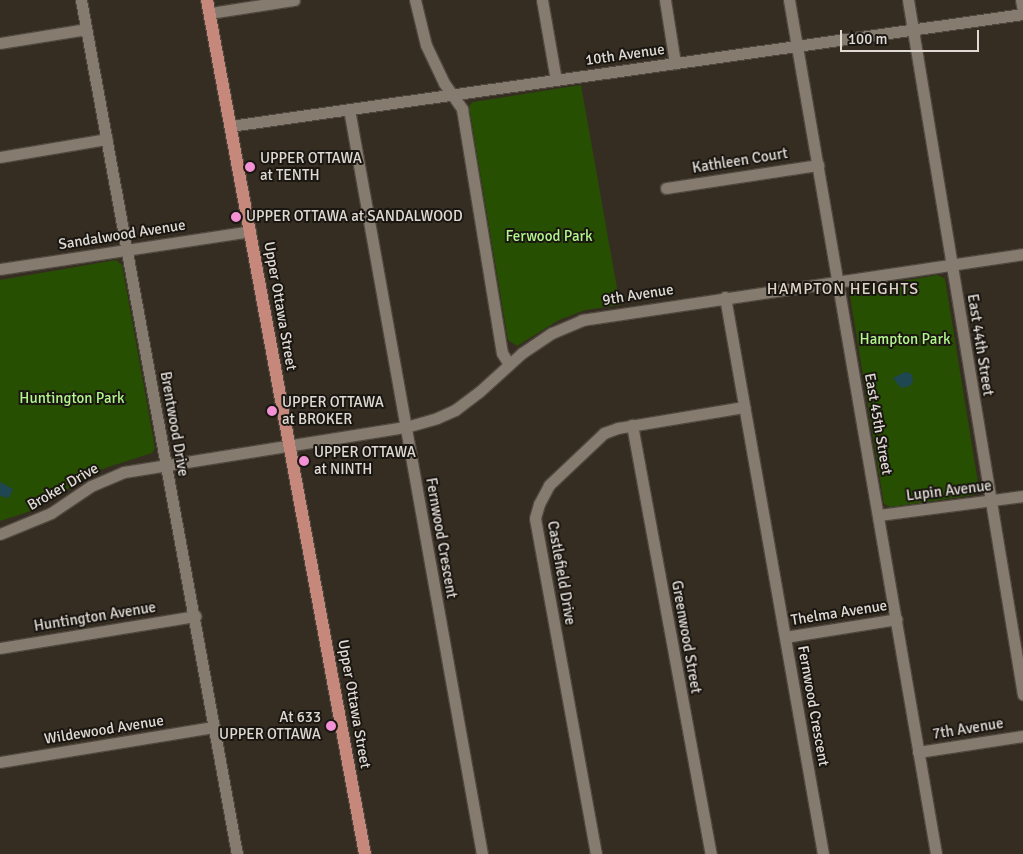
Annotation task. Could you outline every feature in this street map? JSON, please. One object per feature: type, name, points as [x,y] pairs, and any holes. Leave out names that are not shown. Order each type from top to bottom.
[{"type":"main road","name":"Upper Ottawa Street","points":[[208,6],[365,854]]},
{"type":"street","name":"Brentwood Drive","points":[[80,0],[237,854]]},
{"type":"street","points":[[208,6],[294,0]]},
{"type":"street","points":[[415,0],[426,45],[444,83],[462,109],[502,352],[510,364]]},
{"type":"street","points":[[542,0],[556,80]]},
{"type":"street","points":[[665,0],[676,63]]},
{"type":"street","name":"East 45th Street","points":[[789,0],[879,514],[936,854]]},
{"type":"street","name":"East 44th Street","points":[[908,0],[1023,695]]},
{"type":"street","points":[[1021,0],[1023,10]]},
{"type":"street","name":"10th Avenue","points":[[230,126],[1023,14]]},
{"type":"street","points":[[0,43],[86,29]]},
{"type":"street","name":"Fernwood Crescent","points":[[349,109],[482,854]]},
{"type":"street","points":[[0,157],[106,139]]},
{"type":"street","name":"Kathleen Court","points":[[666,188],[818,165]]},
{"type":"street","name":"Sandalwood Avenue","points":[[0,270],[250,231]]},
{"type":"street","name":"9th Avenue","points":[[289,444],[406,427],[455,410],[510,364],[552,333],[582,320],[725,297],[1023,254]]},
{"type":"street","name":"Fernwood Crescent","points":[[725,297],[822,854]]},
{"type":"street","name":"Castlefield Drive","points":[[596,854],[535,518],[549,485],[604,433],[632,425],[744,407]]},
{"type":"street","name":"Greenwood Street","points":[[632,425],[711,854]]},
{"type":"street","name":"Broker Drive","points":[[0,534],[51,514],[110,477],[166,465],[289,444]]},
{"type":"street","name":"Lupin Avenue","points":[[879,514],[1023,496]]},
{"type":"street","name":"Huntington Avenue","points":[[0,648],[194,616]]},
{"type":"street","name":"Thelma Avenue","points":[[785,637],[896,619]]},
{"type":"street","name":"Wildewood Avenue","points":[[0,762],[214,727]]},
{"type":"street","name":"7th Avenue","points":[[918,752],[1023,736]]},
{"type":"green space","name":"Ferwood Park","points":[[581,85],[620,305],[585,310],[559,320],[517,346],[508,340],[469,106],[473,102]]},
{"type":"green space","name":"Huntington Park","points":[[116,260],[122,265],[155,448],[152,453],[99,470],[31,511],[0,521],[0,280]]},
{"type":"green space","name":"Hampton Park","points":[[938,275],[945,279],[979,489],[974,495],[891,507],[884,504],[849,290]]},
{"type":"water","points":[[905,372],[912,374],[913,381],[910,386],[901,388],[893,378]]},
{"type":"water","points":[[0,482],[13,489],[9,498],[0,496]]},
{"type":"place","name":"UPPER OTTAWA at TENTH","points":[[250,167]]},
{"type":"place","name":"UPPER OTTAWA at SANDALWOOD","points":[[236,217]]},
{"type":"place","name":"UPPER OTTAWA at BROKER","points":[[272,411]]},
{"type":"place","name":"UPPER OTTAWA at NINTH","points":[[304,461]]},
{"type":"place","name":"At 633 UPPER OTTAWA","points":[[331,726]]},
{"type":"district","name":"HAMPTON HEIGHTS","points":[[843,289]]}]
